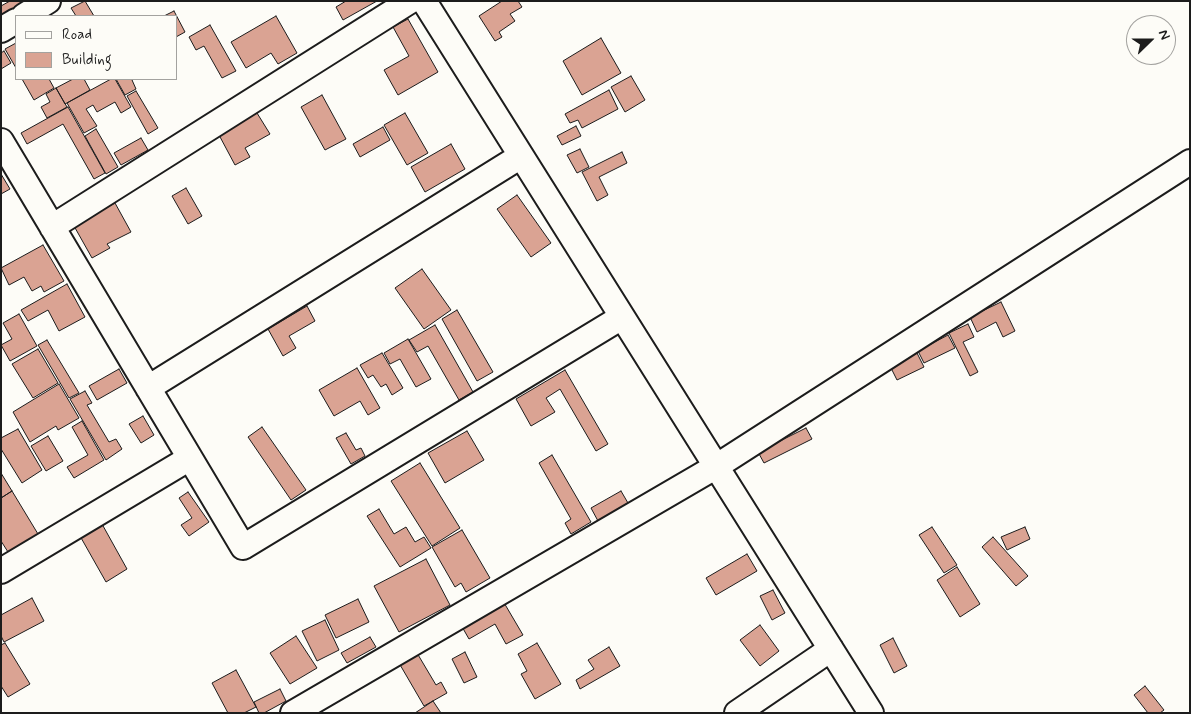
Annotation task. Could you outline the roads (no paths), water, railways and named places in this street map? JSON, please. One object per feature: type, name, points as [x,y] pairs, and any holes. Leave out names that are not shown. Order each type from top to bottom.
[{"type":"street","points":[[26,15],[48,1]]},
{"type":"street","points":[[52,227],[410,1]]},
{"type":"street","points":[[424,1],[871,713]]},
{"type":"street","points":[[1,30],[15,22]]},
{"type":"street","points":[[1,141],[243,547],[622,317]]},
{"type":"street","points":[[148,388],[521,156]]},
{"type":"street","points":[[293,713],[717,466],[1190,162]]},
{"type":"street","points":[[1,571],[190,458]]},
{"type":"street","points":[[737,713],[831,649]]}]
